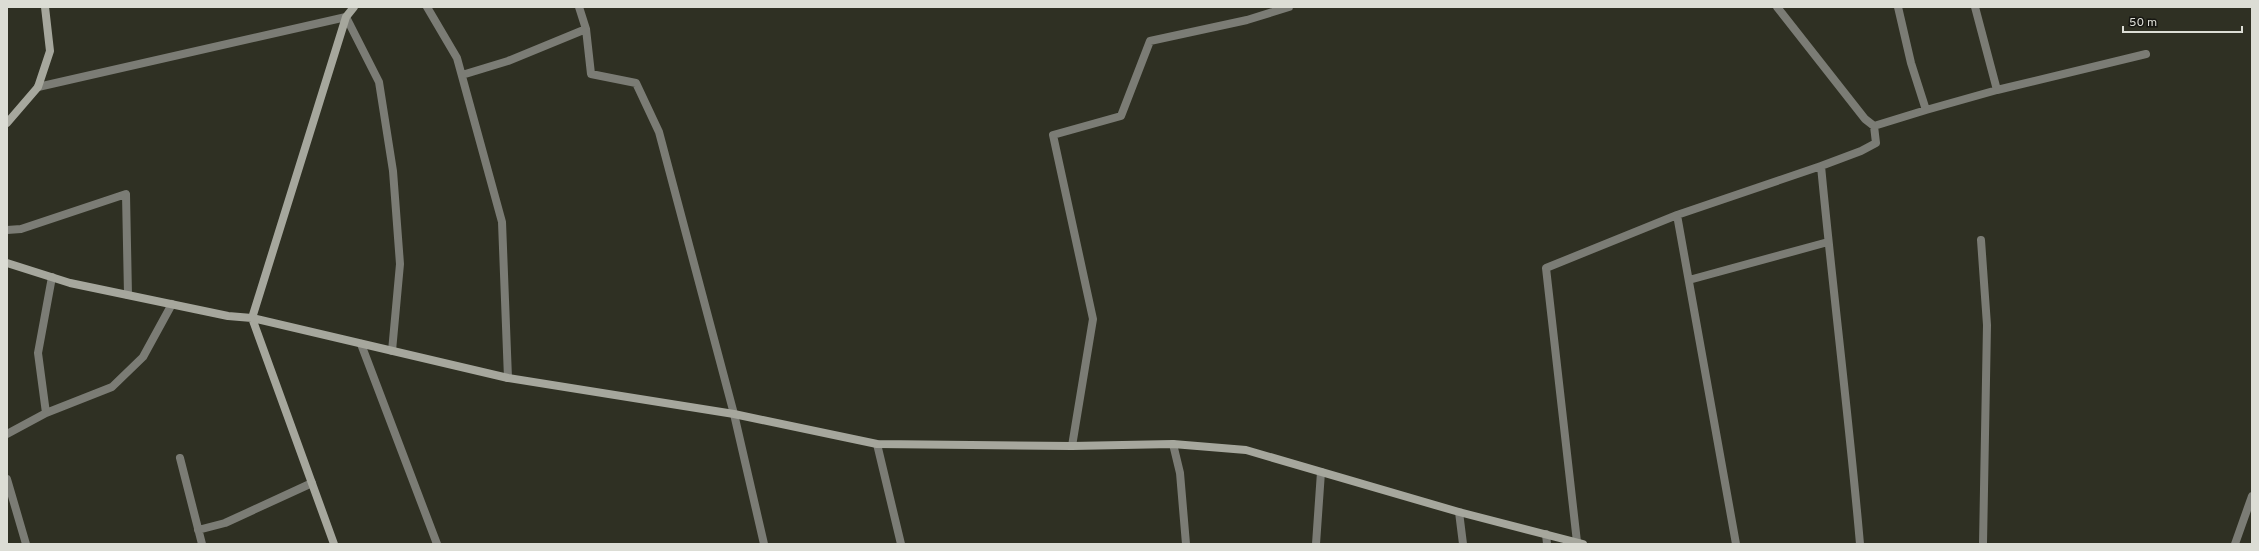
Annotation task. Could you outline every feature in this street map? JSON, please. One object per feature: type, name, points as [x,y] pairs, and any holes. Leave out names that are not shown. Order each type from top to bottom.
[{"type":"main road","points":[[7,124],[38,87],[50,51],[45,7]]},
{"type":"main road","points":[[334,544],[252,318],[346,17],[354,7]]},
{"type":"main road","points":[[7,263],[52,278],[228,316],[252,318],[508,378],[734,414],[877,444],[1072,446],[1173,444],[1246,450],[1459,512],[1580,543]]},
{"type":"street","points":[[427,7],[457,58],[502,222],[508,378]]},
{"type":"street","points":[[579,7],[586,29],[592,74],[636,83],[659,132],[734,414],[764,544]]},
{"type":"street","points":[[1072,446],[1093,319],[1053,135],[1121,116],[1150,41],[1247,20],[1289,7]]},
{"type":"street","points":[[1580,543],[1546,268],[1677,215],[1820,166],[1861,151],[1876,143],[1874,126],[1866,119],[1777,7]]},
{"type":"street","points":[[1898,7],[1911,63],[1926,110]]},
{"type":"street","points":[[1975,7],[1998,90]]},
{"type":"street","points":[[38,87],[346,17],[379,82],[393,171],[400,264],[392,351]]},
{"type":"street","points":[[462,75],[508,62],[586,29]]},
{"type":"street","points":[[1874,126],[1998,90],[2146,54]]},
{"type":"street","points":[[1820,166],[1852,446],[1860,544]]},
{"type":"street","points":[[7,230],[21,229],[126,194],[128,295]]},
{"type":"street","points":[[1677,215],[1736,544]]},
{"type":"street","points":[[1980,240],[1987,325],[1983,544]]},
{"type":"street","points":[[1688,280],[1828,242]]},
{"type":"street","points":[[46,414],[38,353],[52,278]]},
{"type":"street","points":[[7,434],[46,414],[112,388],[143,357],[172,304]]},
{"type":"street","points":[[361,344],[437,544]]},
{"type":"street","points":[[877,444],[901,544]]},
{"type":"street","points":[[1173,444],[1180,473],[1186,544]]},
{"type":"street","points":[[180,458],[202,544]]},
{"type":"street","points":[[1316,544],[1321,472]]},
{"type":"street","points":[[7,479],[26,544]]},
{"type":"street","points":[[198,530],[225,523],[312,483]]},
{"type":"street","points":[[2235,544],[2252,496]]},
{"type":"street","points":[[1459,512],[1463,544]]},
{"type":"street","points":[[1546,534],[1547,544]]}]
